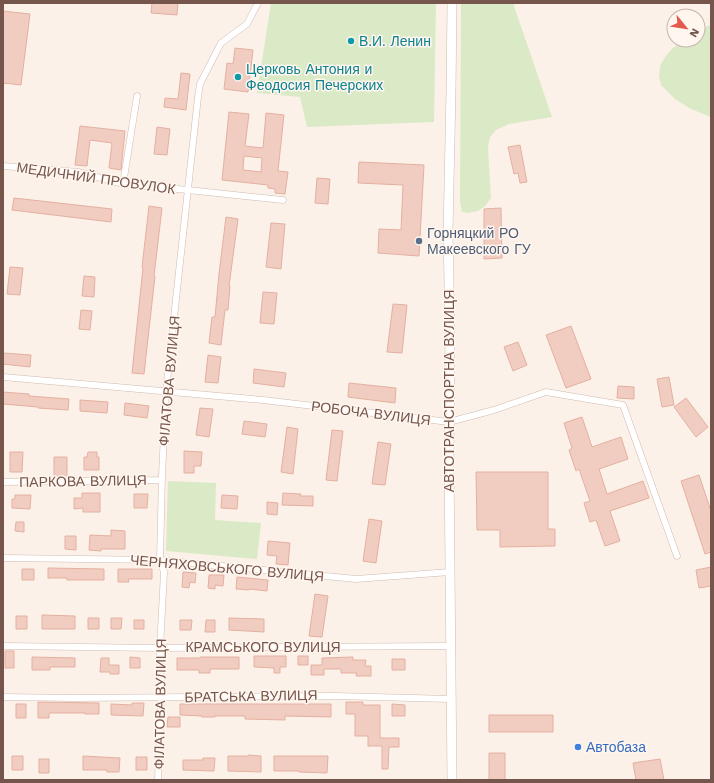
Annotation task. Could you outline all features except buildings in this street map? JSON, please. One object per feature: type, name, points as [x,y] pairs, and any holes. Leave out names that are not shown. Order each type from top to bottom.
[{"type":"main road","name":"АВТОТРАНСПОРТНА ВУЛИЦЯ","points":[[452,3],[452,91],[448,232],[450,333],[450,646],[452,780]]},
{"type":"street","name":"ФІЛАТОВА ВУЛИЦЯ","points":[[158,780],[161,698],[160,648],[164,572],[160,560],[166,391],[200,84],[221,43],[247,24],[258,3]]},
{"type":"street","points":[[123,184],[137,96]]},
{"type":"street","name":"МЕДИЧНИЙ ПРОВУЛОК","points":[[3,166],[78,172],[123,184],[283,200]]},
{"type":"street","name":"РОБОЧА ВУЛИЦЯ","points":[[3,377],[263,400],[449,422],[494,410],[546,392],[622,405],[677,556]]},
{"type":"street","name":"ПАРКОВА ВУЛИЦЯ","points":[[3,482],[162,480]]},
{"type":"street","name":"ЧЕРНЯХОВСЬКОГО ВУЛИЦЯ","points":[[3,558],[160,560],[356,578],[450,572]]},
{"type":"street","name":"КРАМСЬКОГО ВУЛИЦЯ","points":[[3,646],[160,648],[450,646]]},
{"type":"street","name":"БРАТСЬКА ВУЛИЦЯ","points":[[3,697],[161,698],[202,696],[335,696],[451,698]]},
{"type":"green space","points":[[271,3],[436,3],[434,122],[307,127],[300,97],[257,93]]},
{"type":"green space","points":[[461,3],[513,3],[552,117],[509,124],[496,130],[490,137],[488,147],[491,198],[485,206],[478,211],[468,213],[462,212],[460,202]]},
{"type":"green space","points":[[711,25],[711,117],[691,109],[675,99],[661,85],[659,76],[660,66],[665,57],[673,48],[706,48],[706,26]]},
{"type":"green space","points":[[168,481],[216,483],[215,520],[261,523],[257,559],[166,551]]},
{"type":"place","name":"В.И. Ленин","points":[[351,41]]},
{"type":"place","name":"Церковь Антония и Феодосия Печерских","points":[[238,77]]},
{"type":"place","name":"Горняцкий РО Макеевского ГУ","points":[[419,241]]},
{"type":"place","name":"Автобаза","points":[[578,747]]}]
